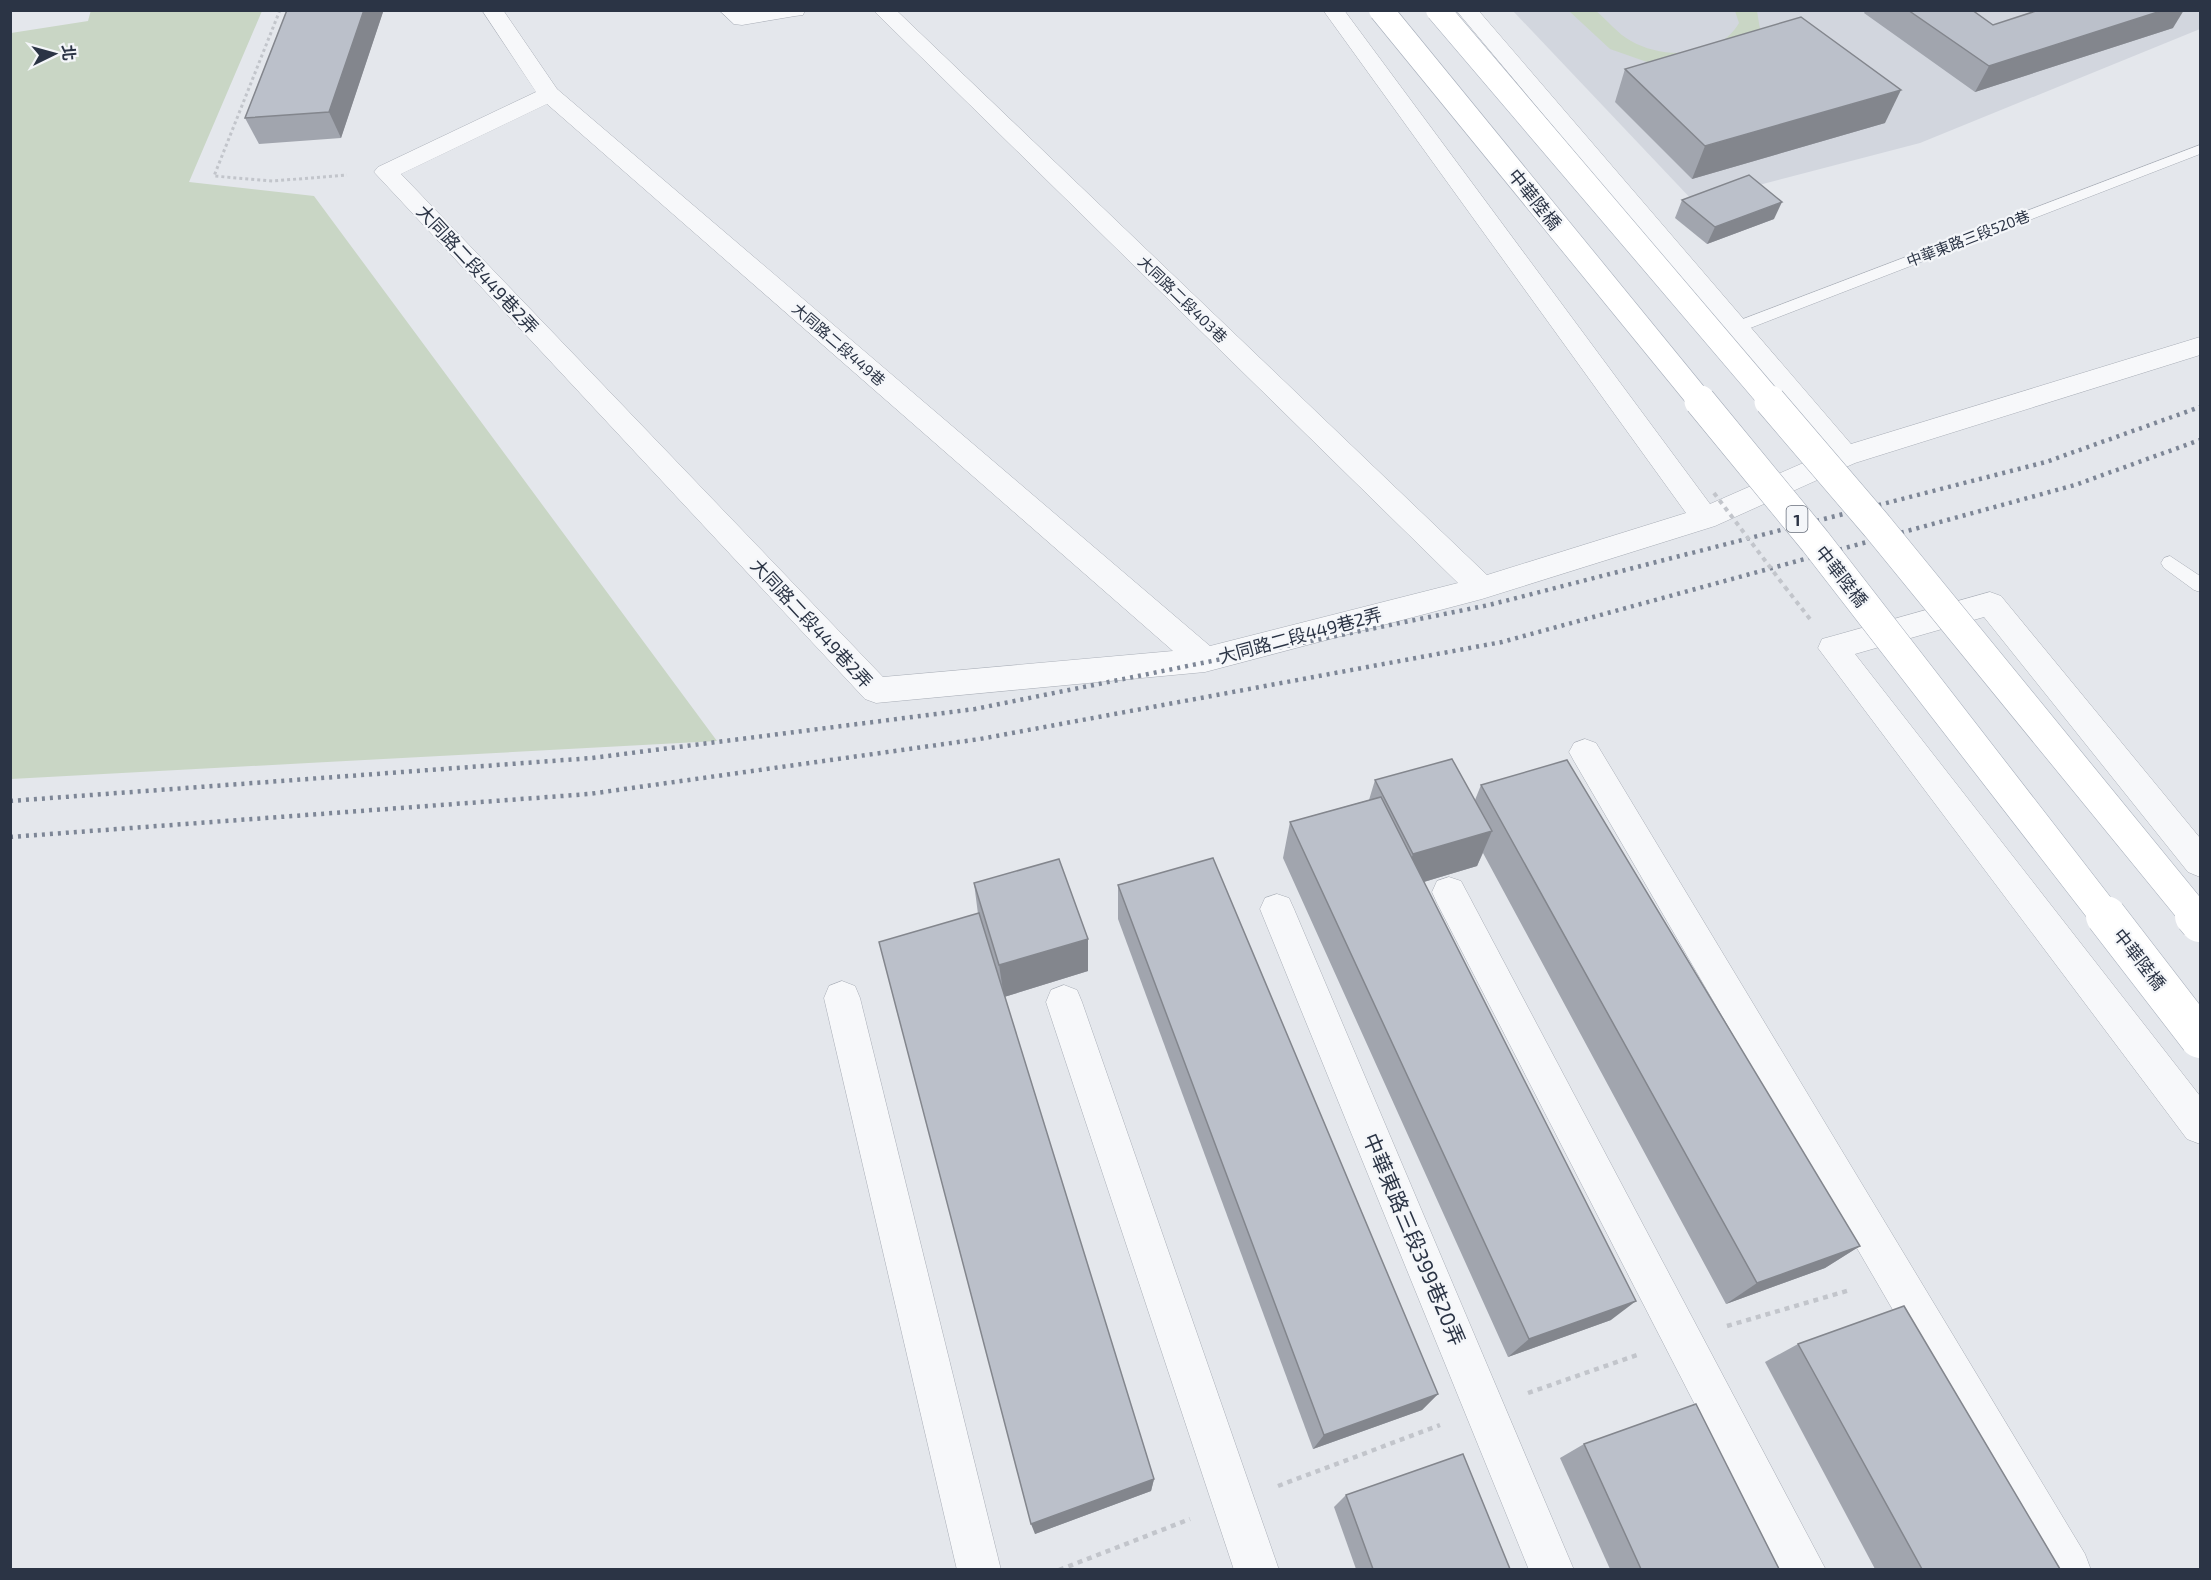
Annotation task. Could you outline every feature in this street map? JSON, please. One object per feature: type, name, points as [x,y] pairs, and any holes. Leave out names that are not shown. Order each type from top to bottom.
[{"type":"main road","name":"中華陸橋","points":[[1381,10],[1815,541],[2200,1038]]},
{"type":"main road","points":[[1438,10],[1870,517],[2200,922]]},
{"type":"street","name":"大同路二段449巷","points":[[492,10],[549,94],[1206,660]]},
{"type":"street","points":[[729,10],[742,19],[795,10]]},
{"type":"street","name":"大同路二段403巷","points":[[883,10],[1482,588]]},
{"type":"street","points":[[1333,10],[1710,505]]},
{"type":"street","points":[[1466,10],[1845,456]]},
{"type":"street","points":[[386,172],[549,94]]},
{"type":"street","name":"大同路二段449巷2弄","points":[[386,172],[876,690],[1206,660],[1482,588],[1845,456],[2200,346]]},
{"type":"street","points":[[2200,862],[1990,604],[1833,648],[2200,1126]]},
{"type":"street","points":[[1585,752],[2068,1569]]},
{"type":"street","points":[[1449,892],[1803,1569]]},
{"type":"street","name":"中華東路三段399巷20弄","points":[[1277,909],[1552,1569]]},
{"type":"street","points":[[842,998],[979,1569]]},
{"type":"street","points":[[1064,1002],[1257,1569]]},
{"type":"lane","name":"中華東路三段520巷","points":[[1735,328],[2200,149]]},
{"type":"lane","points":[[2170,563],[2200,585]]},
{"type":"path","points":[[280,10],[214,176],[273,181],[386,172]]},
{"type":"path","points":[[1710,505],[1785,587]]},
{"type":"shaded area","points":[[2200,10],[2200,29],[1920,143],[1694,202],[1513,11]]},
{"type":"green space","points":[[91,10],[262,11],[189,182],[314,196],[717,741],[11,779],[11,33],[88,21]]},
{"type":"green space","points":[[1569,11],[1596,11],[1631,41],[1644,47],[1674,53],[1705,49],[1730,35],[1739,23],[1735,11],[1757,11],[1760,29],[1753,45],[1691,66],[1647,62],[1610,49]]},
{"type":"building","points":[[287,10],[364,10],[329,112],[245,118]]},
{"type":"building","points":[[1908,10],[1972,10],[1993,25],[2039,10],[2164,10],[1989,66]]},
{"type":"building","points":[[1801,17],[1901,90],[1705,146],[1625,69]]},
{"type":"building","points":[[1749,175],[1782,202],[1715,227],[1682,200]]},
{"type":"building","points":[[1452,759],[1492,831],[1413,854],[1375,780]]},
{"type":"building","points":[[1567,760],[1860,1246],[1757,1283],[1481,785]]},
{"type":"building","points":[[1381,797],[1636,1301],[1529,1339],[1290,822]]},
{"type":"building","points":[[1213,858],[1438,1394],[1324,1435],[1118,885]]},
{"type":"building","points":[[1059,859],[1088,939],[999,965],[974,883]]},
{"type":"building","points":[[979,913],[1154,1479],[1031,1524],[879,942]]},
{"type":"building","points":[[1904,1306],[2060,1569],[1922,1569],[1798,1344]]},
{"type":"building","points":[[1696,1404],[1779,1569],[1641,1569],[1584,1444]]},
{"type":"building","points":[[1463,1454],[1510,1569],[1373,1569],[1346,1495]]},
{"type":"railway","points":[[10,801],[592,758],[975,709],[1489,605],[2046,462],[2200,407]]},
{"type":"railway","points":[[10,837],[589,794],[980,739],[1502,642],[2075,485],[2200,440]]}]
